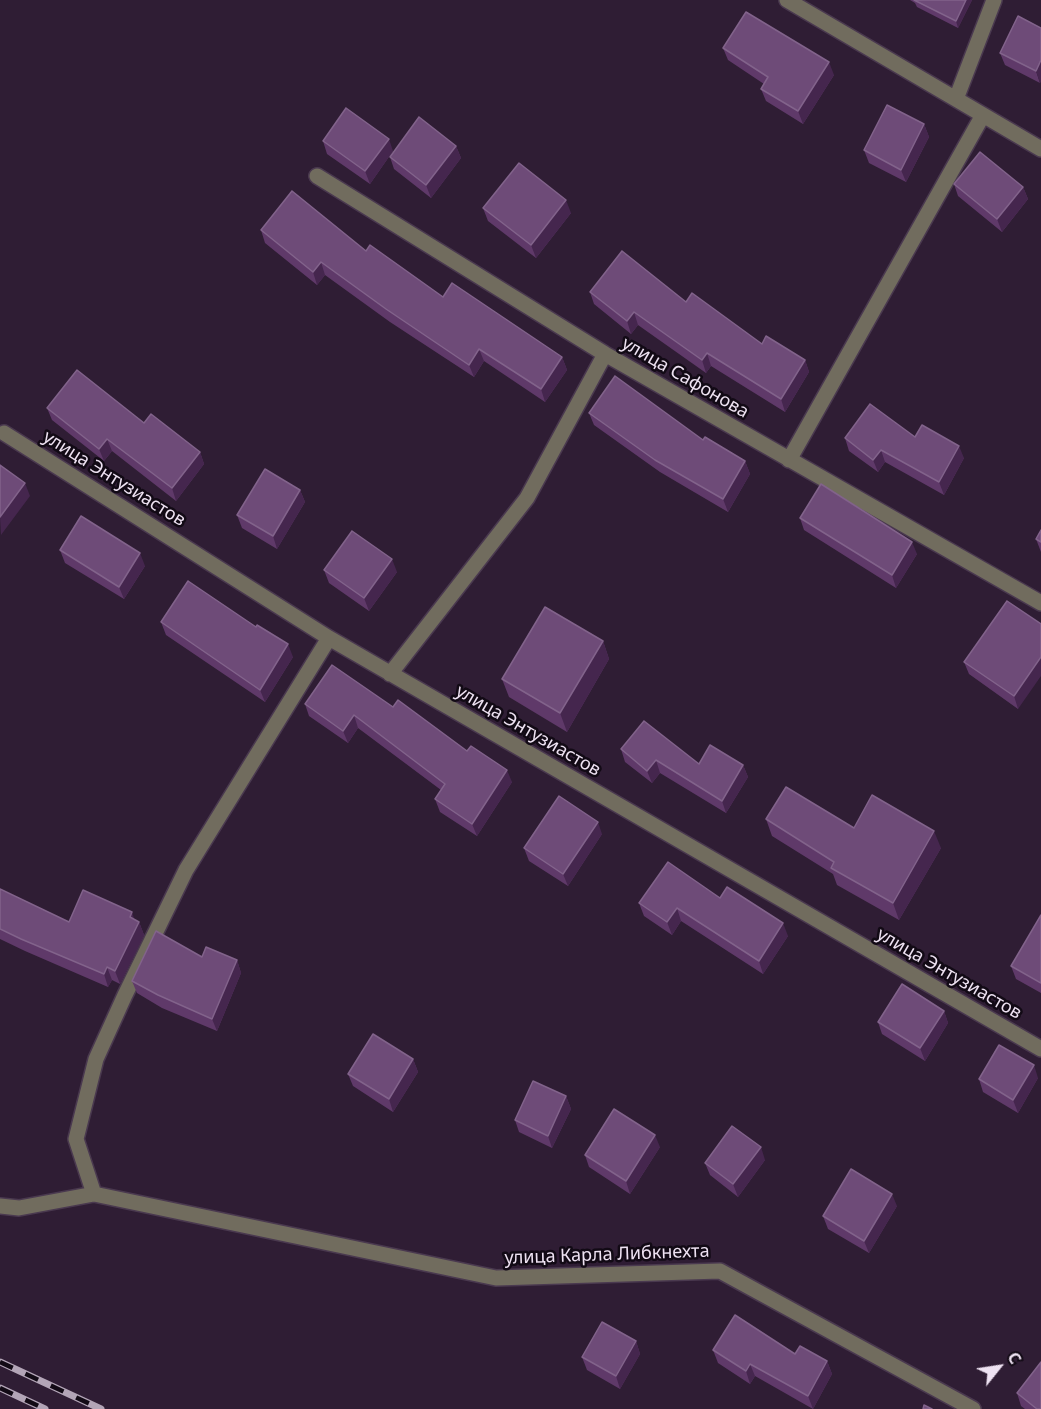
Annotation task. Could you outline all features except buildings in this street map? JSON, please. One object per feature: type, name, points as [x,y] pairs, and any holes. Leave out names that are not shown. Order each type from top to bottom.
[{"type":"street","points":[[787,0],[1041,149]]},
{"type":"street","points":[[956,99],[994,0]]},
{"type":"street","points":[[789,460],[983,115]]},
{"type":"street","name":"улица Сафонова","points":[[317,176],[605,354],[1041,603]]},
{"type":"street","points":[[390,674],[527,498],[605,354]]},
{"type":"street","name":"улица Энтузиастов","points":[[4,433],[329,638],[1041,1049]]},
{"type":"street","points":[[94,1194],[76,1139],[96,1059],[186,870],[329,638]]},
{"type":"street","name":"улица Карла Либкнехта","points":[[0,1206],[19,1208],[94,1194],[496,1278],[720,1271],[973,1409]]},
{"type":"railway","points":[[0,1362],[101,1409]]},
{"type":"railway","points":[[0,1388],[45,1409]]}]
